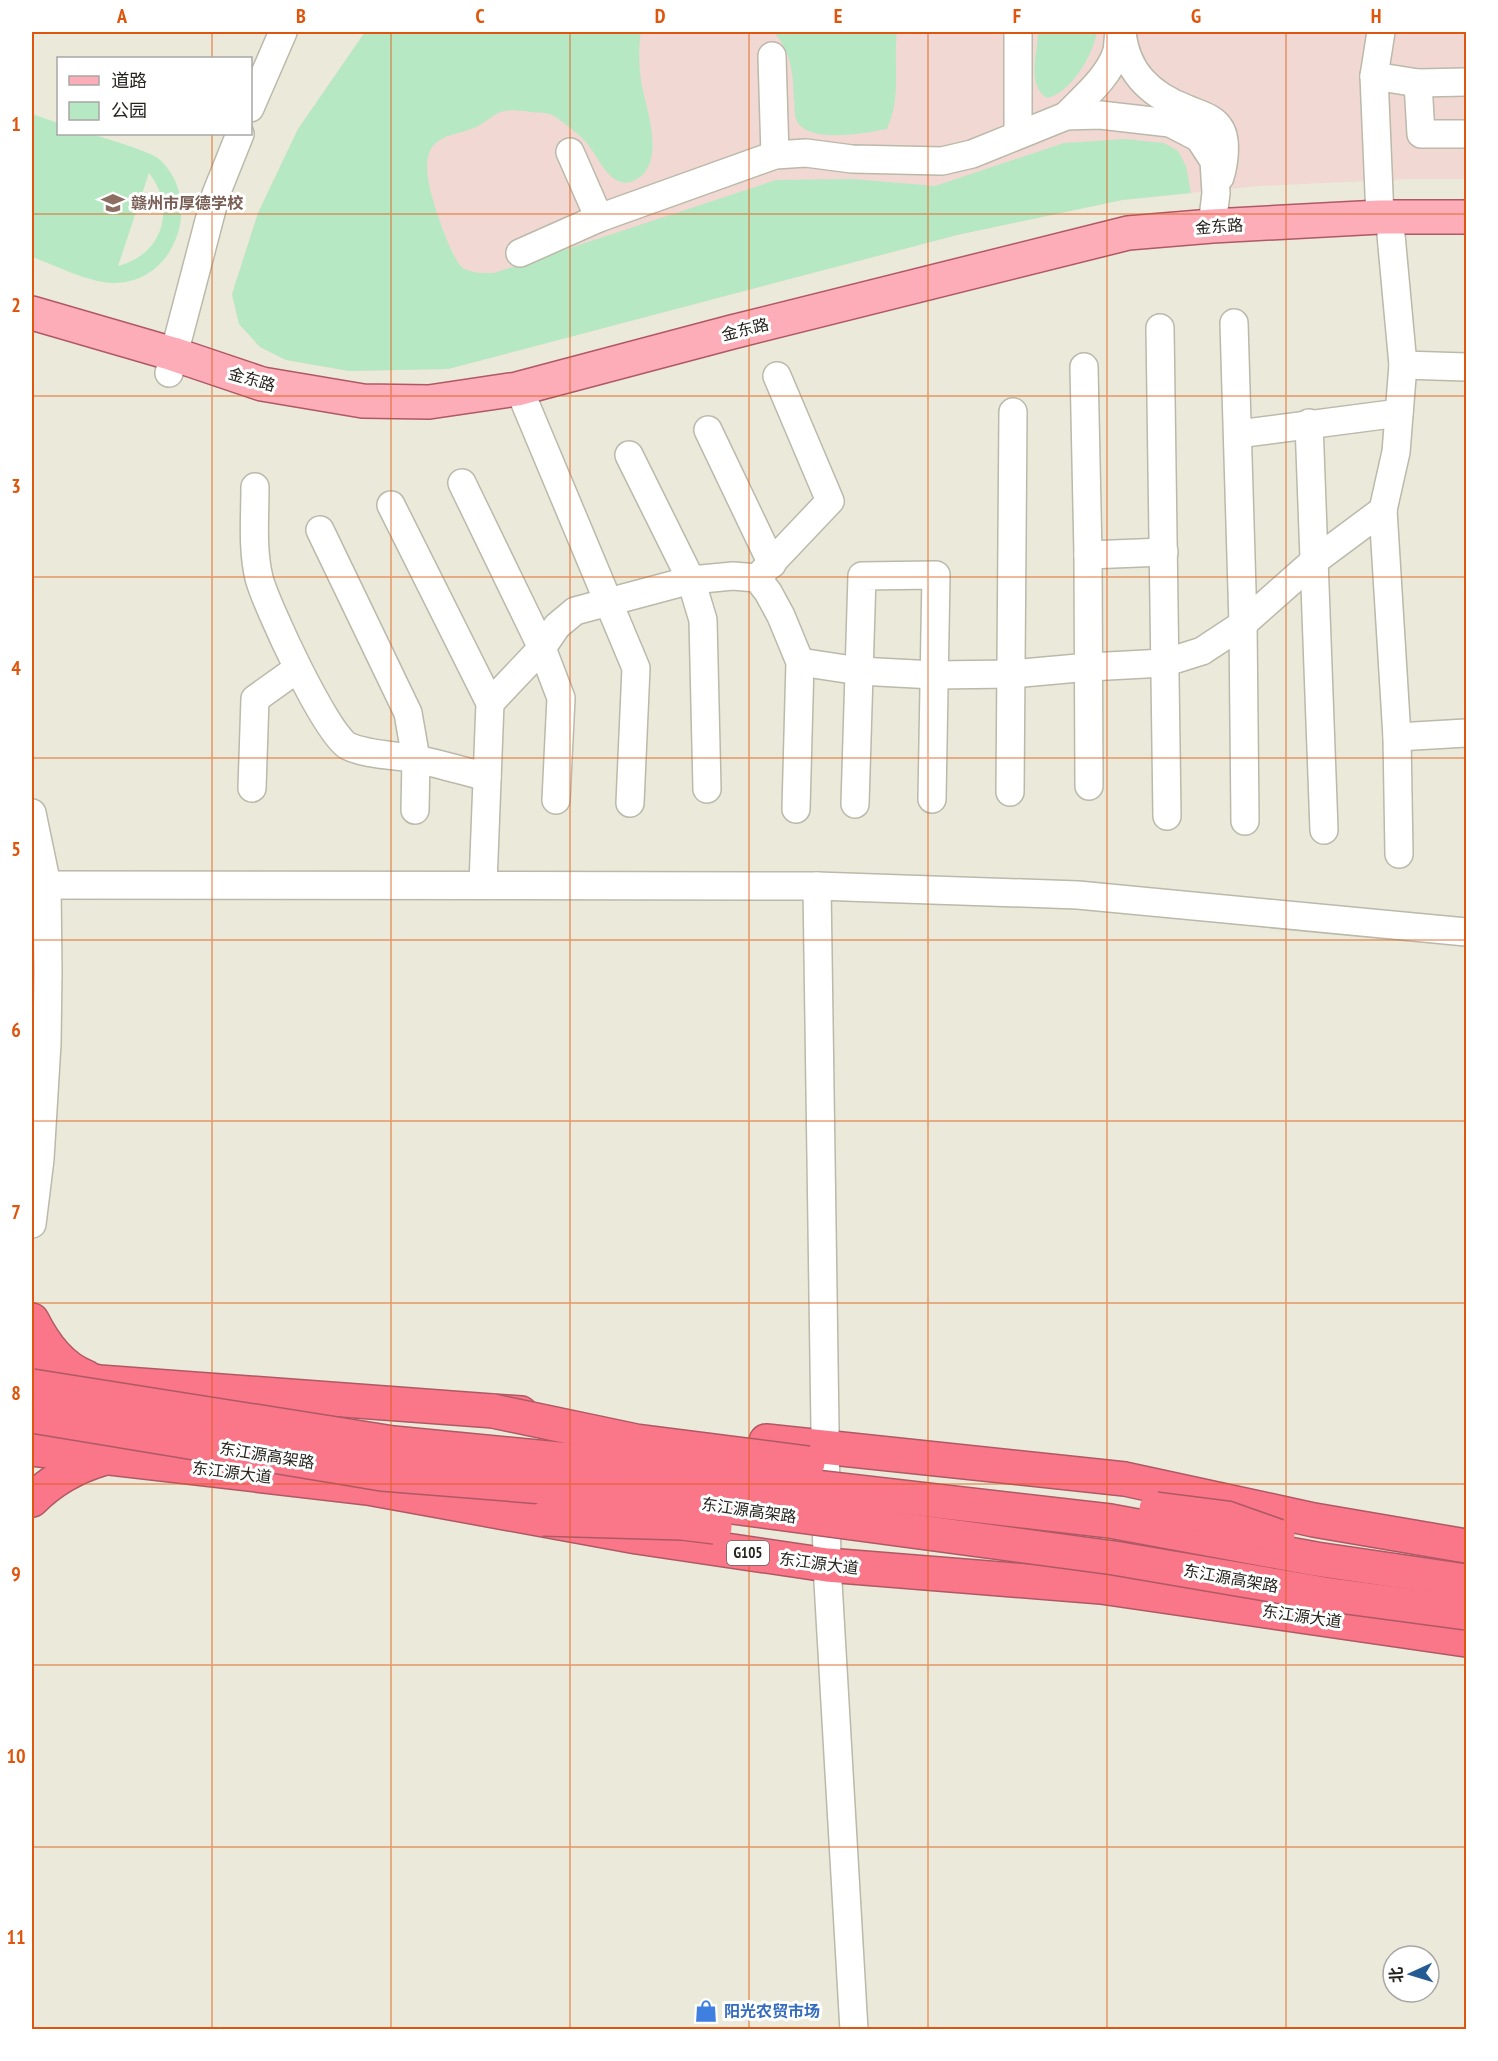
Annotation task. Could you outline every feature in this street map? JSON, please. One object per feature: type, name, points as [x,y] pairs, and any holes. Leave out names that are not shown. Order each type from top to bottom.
[{"type":"highway","points":[[32,1320],[48,1347],[68,1369],[99,1382]]},
{"type":"highway","points":[[32,1369],[99,1382],[584,1418],[826,1449],[1125,1479],[1314,1520],[1467,1546]]},
{"type":"highway","name":"东江源高架路","points":[[32,1386],[393,1443],[643,1467],[1110,1521],[1356,1565],[1467,1581]]},
{"type":"highway","points":[[493,1411],[636,1441],[1227,1518],[1356,1565]]},
{"type":"highway","name":"东江源高架路","points":[[32,1416],[382,1474],[643,1495],[1114,1558],[1324,1594],[1467,1613]]},
{"type":"highway","name":"东江源大道","points":[[32,1449],[368,1488],[637,1537],[827,1565],[1101,1587],[1467,1640]]},
{"type":"highway","points":[[32,1500],[64,1475],[106,1458]]},
{"type":"highway","points":[[543,1520],[682,1523],[1193,1588],[1324,1594]]},
{"type":"main road","name":"金东路","points":[[32,313],[171,363],[258,403],[361,417],[432,418],[525,403],[740,348],[964,295],[1130,251],[1467,217]]},
{"type":"main road","name":"金东路","points":[[32,337],[171,363],[262,384],[363,401],[429,402],[517,389],[732,332],[1128,233],[1212,226],[1385,226],[1467,236]]},
{"type":"street","points":[[252,103],[282,32]]},
{"type":"street","points":[[1018,32],[1018,134]]},
{"type":"street","points":[[1066,116],[1107,71],[1117,51],[1121,32]]},
{"type":"street","points":[[1121,32],[1133,70],[1155,92],[1180,106],[1210,118],[1221,128],[1224,144],[1212,226]]},
{"type":"street","points":[[1381,32],[1374,76],[1385,226],[1403,365],[1396,452],[1383,510],[1397,737],[1399,854]]},
{"type":"street","points":[[772,56],[775,155]]},
{"type":"street","points":[[1374,76],[1418,83],[1467,82]]},
{"type":"street","points":[[1418,83],[1421,134],[1467,134]]},
{"type":"street","points":[[520,253],[598,218],[775,155],[806,153],[852,159],[942,161],[972,154],[1066,116],[1100,115],[1170,123],[1199,138],[1214,161],[1216,193]]},
{"type":"street","points":[[171,363],[216,194],[240,135]]},
{"type":"street","points":[[570,152],[598,218]]},
{"type":"street","points":[[1234,323],[1244,624],[1245,821]]},
{"type":"street","points":[[1160,328],[1167,816]]},
{"type":"street","points":[[1403,365],[1467,368]]},
{"type":"street","points":[[1084,367],[1089,786]]},
{"type":"street","points":[[490,703],[542,648],[557,626],[575,611],[691,580],[764,571],[830,501],[777,376]]},
{"type":"street","points":[[525,403],[636,668],[630,803]]},
{"type":"street","points":[[1010,792],[1013,412]]},
{"type":"street","points":[[1238,434],[1399,413]]},
{"type":"street","points":[[1309,423],[1324,830]]},
{"type":"street","points":[[708,430],[764,571],[768,592],[781,616],[800,662],[796,809]]},
{"type":"street","points":[[630,455],[691,580],[703,620],[707,789]]},
{"type":"street","points":[[462,483],[542,648],[561,698],[556,800]]},
{"type":"street","points":[[255,487],[255,544],[259,578],[297,669],[346,746],[416,759],[487,777]]},
{"type":"street","points":[[391,505],[490,703],[483,884]]},
{"type":"street","points":[[800,662],[859,670],[934,675],[1012,674],[1164,663],[1202,651],[1244,624],[1313,562],[1383,510]]},
{"type":"street","points":[[320,530],[408,713],[416,759],[415,810]]},
{"type":"street","points":[[1088,555],[1164,552]]},
{"type":"street","points":[[855,804],[862,576],[936,575],[932,799]]},
{"type":"street","points":[[252,788],[255,699],[297,669]]},
{"type":"street","points":[[1397,737],[1467,733]]},
{"type":"street","points":[[32,813],[39,885],[47,1044],[40,1159],[32,1224]]},
{"type":"street","points":[[39,885],[817,886],[1078,895],[1467,932]]},
{"type":"street","points":[[817,886],[827,1565],[854,2030]]},
{"type":"shaded area","points":[[365,32],[1466,32],[1466,179],[1411,179],[1259,186],[1122,200],[957,235],[448,369],[349,371],[286,360],[260,347],[239,324],[232,294],[258,213],[298,129]]},
{"type":"green space","points":[[365,32],[641,32],[640,73],[650,121],[652,147],[647,169],[640,177],[630,182],[622,182],[614,178],[582,138],[555,116],[544,113],[514,110],[498,113],[475,128],[439,140],[431,149],[427,162],[428,175],[438,216],[458,263],[463,268],[475,272],[494,273],[776,180],[853,179],[935,186],[1064,143],[1125,139],[1164,143],[1178,151],[1186,166],[1191,193],[1122,200],[957,235],[448,369],[349,371],[286,360],[260,347],[239,324],[232,294],[258,213],[298,129]]},
{"type":"green space","points":[[773,32],[897,32],[896,93],[892,117],[887,129],[865,133],[823,135],[802,127],[795,117],[792,72],[788,55]]},
{"type":"green space","points":[[1038,32],[1097,32],[1091,51],[1080,72],[1064,89],[1047,98],[1037,85],[1035,77]]},
{"type":"green space","points":[[32,114],[57,123],[57,135],[94,135],[159,159],[173,176],[180,195],[181,216],[177,236],[168,254],[154,269],[136,279],[114,283],[83,277],[32,257]],"holes":[[[149,173],[158,187],[163,215],[155,241],[145,252],[118,266]]]},
{"type":"place","name":"赣州市厚德学校","points":[[113,203]]},
{"type":"place","name":"阳光农贸市场","points":[[706,2011]]}]
